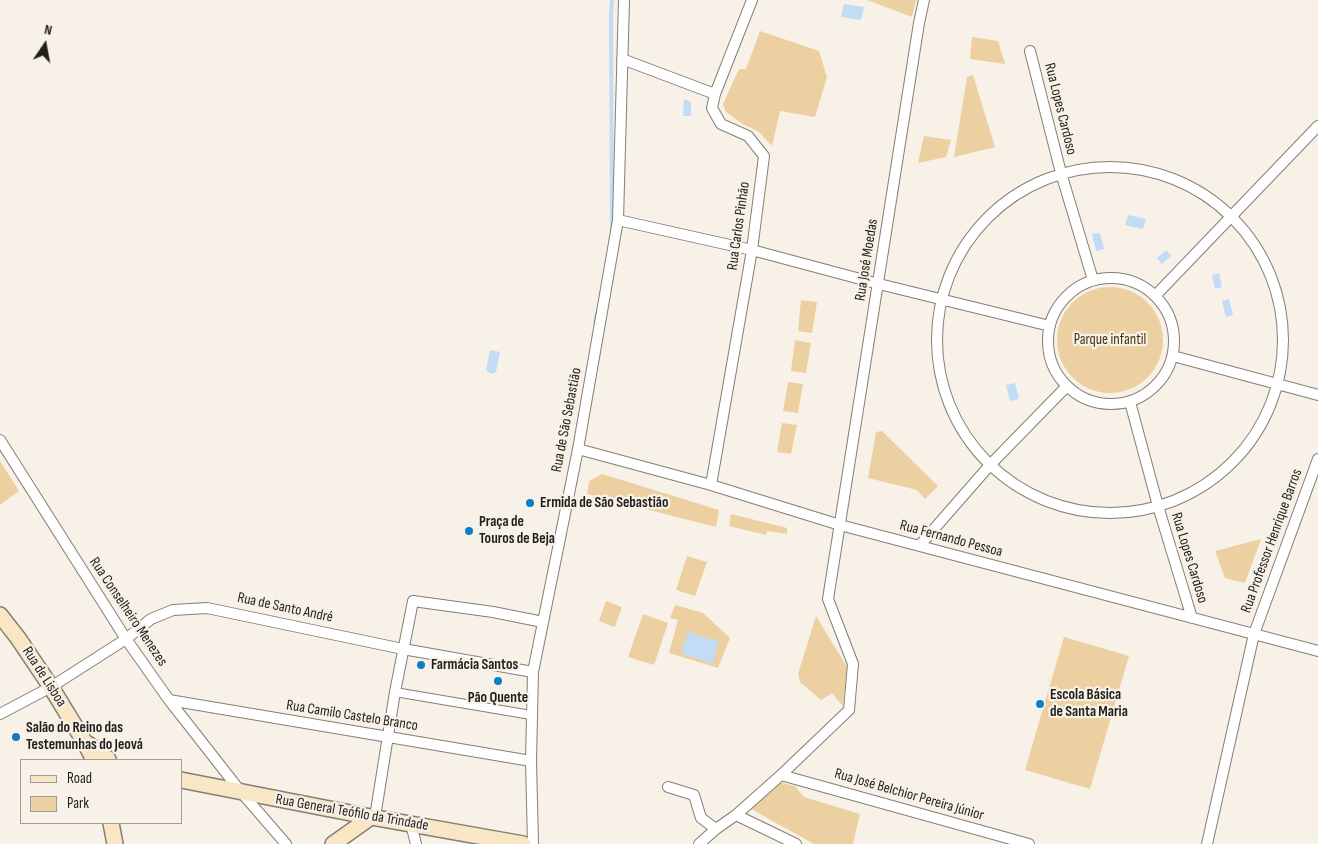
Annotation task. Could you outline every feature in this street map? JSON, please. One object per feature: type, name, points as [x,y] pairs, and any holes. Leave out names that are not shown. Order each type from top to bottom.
[{"type":"main road","name":"Rua de Lisboa","points":[[0,615],[51,687],[84,741],[104,759]]},
{"type":"main road","name":"Rua General Teófilo da Trindade","points":[[182,780],[523,844]]},
{"type":"main road","points":[[332,844],[373,817]]},
{"type":"main road","points":[[111,824],[115,844]]},
{"type":"street","name":"Rua de São Sebastião","points":[[533,844],[531,715],[533,672],[578,449],[618,220],[624,0]]},
{"type":"street","points":[[622,59],[715,94],[752,0]]},
{"type":"street","name":"Rua José Moedas","points":[[699,844],[736,815],[781,775],[849,710],[853,664],[828,599],[924,0]]},
{"type":"street","name":"Rua Lopes Cardoso","points":[[1030,51],[1061,173],[1092,280]]},
{"type":"street","name":"Rua Carlos Pinhão","points":[[711,485],[752,250],[764,156],[748,136],[721,124],[712,108],[715,94]]},
{"type":"street","points":[[1155,296],[1318,126]]},
{"type":"street","points":[[1091,167],[1114,167],[1152,171],[1181,181],[1207,196],[1231,215],[1251,238],[1267,265],[1278,294],[1283,324],[1283,354],[1278,385],[1271,406],[1249,444],[1234,461],[1199,489],[1179,499],[1158,506],[1128,512],[1098,512],[1068,508],[1040,498],[1013,484],[990,465],[966,437],[949,406],[939,371],[936,335],[941,298],[950,271],[964,244],[984,220],[1006,200],[1032,184],[1061,173],[1091,167]]},
{"type":"street","points":[[618,220],[752,250],[879,284],[1050,326]]},
{"type":"street","points":[[1106,278],[1126,280],[1144,287],[1155,296],[1164,306],[1170,317],[1174,336],[1173,356],[1168,368],[1157,384],[1142,396],[1130,402],[1110,404],[1090,401],[1077,395],[1058,376],[1052,365],[1049,353],[1050,326],[1053,315],[1060,303],[1069,293],[1080,286],[1092,280],[1106,278]]},
{"type":"street","points":[[1173,356],[1318,395]]},
{"type":"street","points":[[920,545],[990,465],[1067,386]]},
{"type":"street","name":"Rua Lopes Cardoso","points":[[1130,402],[1158,506],[1192,618]]},
{"type":"street","name":"Rua Conselheiro Menezes","points":[[0,440],[126,639],[169,700],[286,844]]},
{"type":"street","name":"Rua Fernando Pessoa","points":[[578,449],[711,485],[840,525],[1318,652]]},
{"type":"street","name":"Rua Professor Henrique Barros","points":[[1206,844],[1254,634],[1318,459]]},
{"type":"street","points":[[373,817],[413,601],[493,612],[543,622]]},
{"type":"street","name":"Rua de Santo André","points":[[0,714],[51,687],[126,639],[151,619],[173,610],[207,608],[403,649],[533,672]]},
{"type":"street","points":[[395,692],[531,715]]},
{"type":"street","name":"Rua Camilo Castelo Branco","points":[[169,700],[531,761]]},
{"type":"street","name":"Rua José Belchior Pereira Júnior","points":[[781,775],[1029,844]]},
{"type":"street","points":[[668,787],[694,795],[701,818],[716,829]]},
{"type":"street","points":[[736,815],[796,844]]},
{"type":"street","points":[[411,824],[416,844]]},
{"type":"green space","points":[[867,0],[916,0],[912,17]]},
{"type":"green space","points":[[760,31],[819,51],[827,77],[815,117],[780,111],[772,146],[759,132],[741,123],[726,112],[723,104],[739,69],[746,69]]},
{"type":"green space","points":[[972,37],[998,41],[1005,64],[970,59]]},
{"type":"green space","points":[[973,75],[995,147],[954,157],[967,77]]},
{"type":"green space","points":[[924,136],[951,140],[946,157],[918,163]]},
{"type":"green space","name":"Parque infantil","points":[[1110,287],[1130,291],[1147,303],[1159,320],[1163,340],[1159,360],[1147,377],[1130,389],[1110,393],[1090,389],[1073,377],[1061,360],[1057,340],[1061,320],[1073,303],[1090,291]]},
{"type":"green space","points":[[801,300],[817,302],[812,333],[798,331]]},
{"type":"green space","points":[[795,340],[811,343],[806,373],[791,371]]},
{"type":"green space","points":[[788,382],[803,384],[798,413],[783,411]]},
{"type":"green space","points":[[782,423],[797,425],[791,454],[777,452]]},
{"type":"green space","points":[[882,431],[938,486],[925,499],[917,490],[868,478],[876,432]]},
{"type":"green space","points":[[0,461],[19,491],[0,505]]},
{"type":"green space","points":[[602,474],[719,510],[716,527],[587,494],[589,481]]},
{"type":"green space","points":[[731,514],[787,528],[787,534],[767,531],[766,535],[729,526]]},
{"type":"green space","points":[[1261,539],[1245,583],[1225,578],[1215,551]]},
{"type":"green space","points":[[687,556],[707,562],[695,596],[676,590]]},
{"type":"green space","points":[[606,601],[622,607],[615,627],[599,621]]},
{"type":"green space","points":[[675,605],[703,613],[730,638],[718,668],[669,653],[678,620],[670,618]]},
{"type":"green space","points":[[643,614],[668,623],[654,665],[628,657]]},
{"type":"green space","points":[[816,616],[847,667],[843,706],[832,693],[821,700],[800,682],[798,674]]},
{"type":"green space","points":[[1064,637],[1129,656],[1090,789],[1025,770]]},
{"type":"green space","points":[[779,782],[795,786],[804,797],[860,814],[853,844],[814,844],[751,809]]},
{"type":"water","points":[[844,4],[864,7],[861,20],[841,17]]},
{"type":"water","points":[[684,99],[691,102],[691,116],[683,116]]},
{"type":"water","points":[[1128,215],[1146,219],[1143,229],[1125,225]]},
{"type":"water","points":[[1100,233],[1104,249],[1096,251],[1092,234]]},
{"type":"water","points":[[1166,250],[1171,256],[1162,264],[1157,258]]},
{"type":"water","points":[[1219,273],[1222,287],[1215,289],[1212,275]]},
{"type":"water","points":[[1229,299],[1233,315],[1226,317],[1222,301]]},
{"type":"water","points":[[490,350],[500,352],[496,372],[491,374],[486,370]]},
{"type":"water","points":[[1015,383],[1019,399],[1010,401],[1006,385]]},
{"type":"water","points":[[688,632],[719,642],[712,664],[681,653]]},
{"type":"waterway","points":[[612,0],[612,233]]},
{"type":"waterway","points":[[595,323],[597,313]]},
{"type":"place","name":"Ermida de São Sebastião","points":[[530,503]]},
{"type":"place","name":"Praça de Touros de Beja","points":[[469,531]]},
{"type":"place","name":"Farmácia Santos","points":[[421,665]]},
{"type":"place","name":"Pão Quente","points":[[498,681]]},
{"type":"place","name":"Escola Básica de Santa Maria","points":[[1040,704]]},
{"type":"place","name":"Salão do Reino das Testemunhas do Jeová","points":[[16,737]]}]
